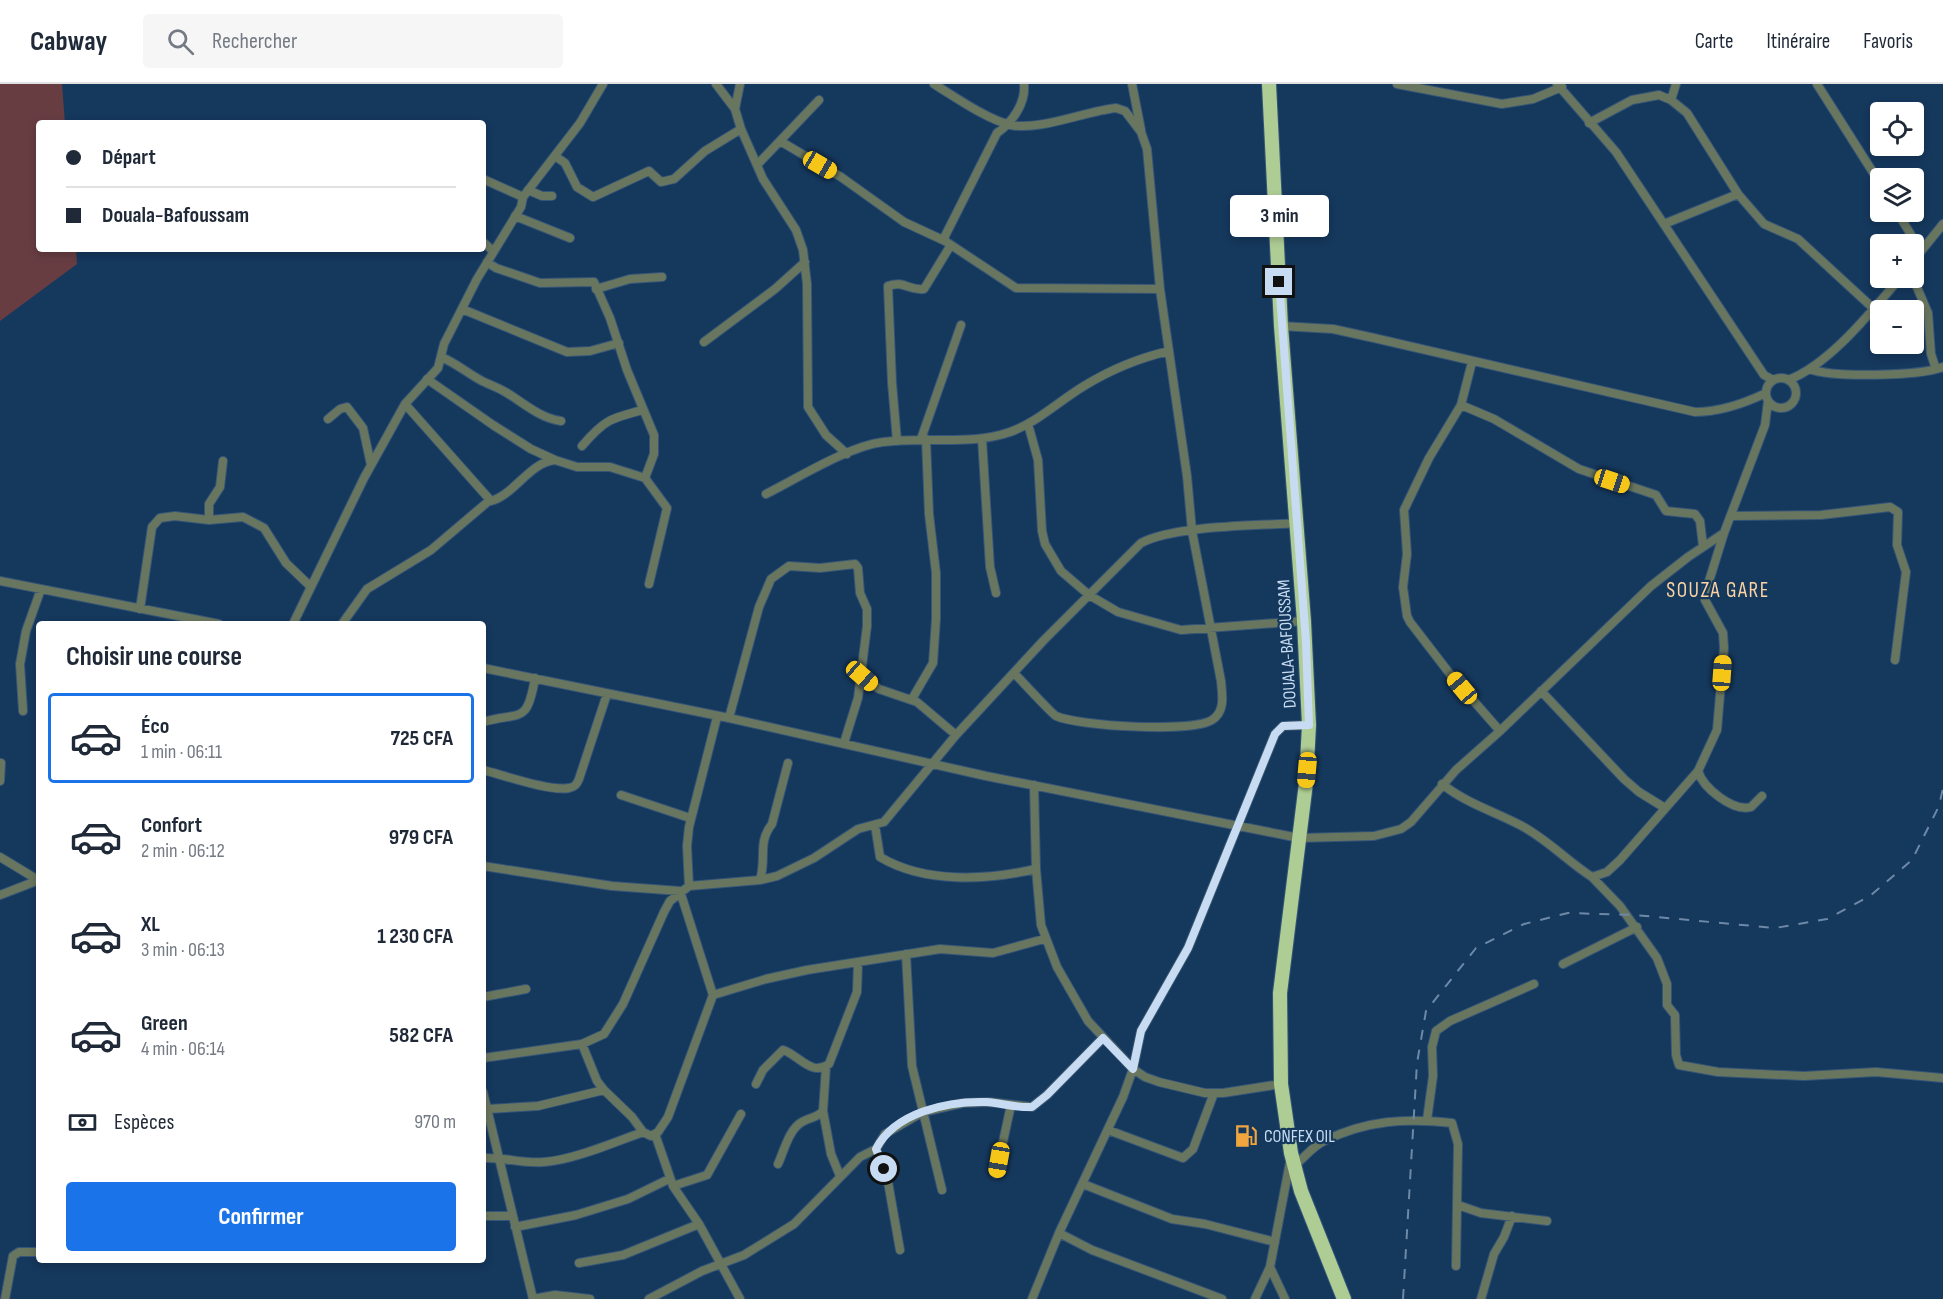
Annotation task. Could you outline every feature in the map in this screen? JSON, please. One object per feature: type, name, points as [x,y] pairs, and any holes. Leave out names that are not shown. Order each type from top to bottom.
[{"type":"highway","name":"DOUALA-BAFOUSSAM","points":[[1269,84],[1281,326],[1304,621],[1309,725],[1308,757],[1280,993],[1281,1083],[1293,1159],[1306,1208],[1344,1299]]},
{"type":"street","points":[[294,621],[371,465],[405,404],[438,368],[444,344],[493,251],[521,207],[526,193],[580,123],[603,84]]},
{"type":"street","points":[[716,84],[735,109],[757,165],[796,231],[805,262],[808,407],[826,435],[846,454]]},
{"type":"street","points":[[735,109],[740,84]]},
{"type":"street","points":[[934,84],[968,105],[1010,124],[1045,122],[1116,108],[1125,111],[1141,132]]},
{"type":"street","points":[[897,441],[888,286],[898,282],[917,290],[924,289],[947,245],[945,236],[997,133],[1010,124],[1025,93],[1024,84]]},
{"type":"street","points":[[1014,673],[1056,716],[1109,724],[1182,727],[1202,724],[1213,720],[1219,714],[1223,699],[1192,531],[1187,476],[1160,289],[1149,169],[1132,84]]},
{"type":"street","points":[[1397,84],[1502,104],[1533,99],[1560,85],[1589,123],[1616,152],[1764,375],[1773,380],[1788,380],[1810,369],[1870,313]]},
{"type":"street","points":[[1671,100],[1676,84]]},
{"type":"street","points":[[1816,84],[1870,168]]},
{"type":"street","points":[[1589,123],[1632,100],[1659,95],[1671,100],[1687,113],[1738,194],[1764,224],[1798,239],[1870,305]]},
{"type":"street","points":[[757,165],[819,100]]},
{"type":"street","points":[[555,156],[565,163],[577,187],[593,197],[649,171],[661,182],[674,179],[705,151],[741,129]]},
{"type":"street","points":[[780,141],[840,177],[904,222],[947,245],[1016,288],[1160,289]]},
{"type":"street","points":[[486,180],[526,193],[552,196]]},
{"type":"street","points":[[1664,224],[1738,194]]},
{"type":"street","points":[[515,216],[570,238]]},
{"type":"street","points":[[1924,247],[1943,224]]},
{"type":"street","points":[[486,245],[493,251]]},
{"type":"street","points":[[487,262],[534,282],[553,284],[594,282],[655,443],[654,454],[645,478]]},
{"type":"street","points":[[704,342],[775,289],[805,262]]},
{"type":"street","points":[[596,289],[630,279],[662,277]]},
{"type":"street","points":[[1882,300],[1892,288]]},
{"type":"street","points":[[1810,369],[1841,374],[1919,372],[1940,368],[1931,354],[1928,313],[1917,288]]},
{"type":"street","points":[[462,309],[567,352],[590,351],[619,344]]},
{"type":"street","points":[[912,699],[929,671],[934,652],[937,582],[929,514],[924,439],[961,325]]},
{"type":"street","points":[[1281,326],[1333,330],[1695,412],[1708,412],[1767,397]]},
{"type":"street","points":[[766,494],[846,454],[874,443],[924,439],[982,439],[1009,432],[1028,424],[1095,379],[1125,365],[1168,351]]},
{"type":"street","points":[[441,357],[462,366],[480,380],[506,392],[534,411],[561,421]]},
{"type":"street","points":[[1472,362],[1461,405],[1429,458],[1404,510],[1407,554],[1403,587],[1410,622],[1450,674],[1500,731]]},
{"type":"street","points":[[427,379],[493,425],[531,449],[555,460],[578,466],[610,467],[645,478],[667,508],[649,584]]},
{"type":"street","points":[[1592,877],[1607,872],[1620,860],[1698,771],[1714,740],[1719,714],[1724,639],[1705,600],[1705,594],[1724,533],[1765,425],[1767,397],[1773,380]]},
{"type":"street","points":[[1767,397],[1776,407],[1782,408],[1791,404],[1795,389],[1788,380]]},
{"type":"street","points":[[405,404],[490,500]]},
{"type":"street","points":[[1461,405],[1494,419],[1579,469],[1656,495],[1666,511],[1695,514],[1700,521],[1703,546]]},
{"type":"street","points":[[328,419],[340,409],[347,407],[363,429],[371,465]]},
{"type":"street","points":[[582,446],[609,419],[643,410]]},
{"type":"street","points":[[1028,424],[1038,460],[1042,531],[1046,544],[1061,571],[1089,595],[1118,612],[1168,628],[1186,630],[1304,621]]},
{"type":"street","points":[[982,439],[990,567],[996,593]]},
{"type":"street","points":[[344,621],[368,589],[430,550],[490,500],[494,500],[549,461],[555,460]]},
{"type":"street","points":[[209,520],[209,504],[220,487],[223,461]]},
{"type":"street","points":[[1731,516],[1821,515],[1890,507],[1898,512],[1897,545],[1906,572],[1895,660]]},
{"type":"street","points":[[140,609],[152,527],[160,518],[175,516],[209,520],[243,517],[264,528],[286,563],[310,586]]},
{"type":"street","points":[[486,1058],[582,1044],[604,1034],[614,1022],[664,912],[680,891],[689,886],[760,880],[792,870],[858,829],[888,818],[956,735],[1141,543],[1161,535],[1192,531],[1297,523]]},
{"type":"street","points":[[486,669],[729,718],[1034,785],[1299,838],[1367,837],[1401,829],[1420,813],[1442,784],[1651,586],[1703,546],[1724,533]]},
{"type":"street","points":[[729,718],[759,607],[771,579],[789,567],[820,568],[855,564],[858,568],[860,593],[867,609],[862,676],[853,717],[843,743]]},
{"type":"street","points":[[0,580],[188,621]]},
{"type":"street","points":[[23,711],[20,664],[26,631],[41,589]]},
{"type":"street","points":[[862,676],[879,689],[912,699],[922,705],[956,735]]},
{"type":"street","points":[[486,722],[514,717],[525,711],[531,700],[535,678]]},
{"type":"street","points":[[1541,691],[1624,779],[1639,792],[1665,808]]},
{"type":"street","points":[[486,771],[552,787],[568,789],[575,786],[606,694]]},
{"type":"street","points":[[689,886],[687,846],[690,818],[717,717]]},
{"type":"street","points":[[1032,1299],[1059,1233],[1108,1130],[1133,1069],[1141,1031],[1188,948],[1277,731],[1288,725],[1309,725]]},
{"type":"street","points":[[0,781],[1,763]]},
{"type":"street","points":[[760,880],[765,864],[761,849],[766,831],[772,824],[788,763]]},
{"type":"street","points":[[1698,771],[1705,784],[1735,807],[1751,807],[1762,796]]},
{"type":"street","points":[[1442,784],[1469,803],[1520,824],[1536,834],[1592,877],[1637,927],[1658,958],[1665,975],[1668,992],[1667,1005],[1675,1015],[1676,1055],[1679,1065],[1718,1072],[1804,1076],[1876,1072],[1943,1078]]},
{"type":"street","points":[[1034,785],[1036,869],[1044,939],[1079,1009],[1103,1038],[1133,1069],[1159,1082],[1214,1093],[1240,1092],[1281,1083]]},
{"type":"street","points":[[621,795],[690,818]]},
{"type":"street","points":[[874,825],[880,857],[920,872],[989,877],[1036,869]]},
{"type":"street","points":[[0,857],[36,878]]},
{"type":"street","points":[[486,866],[612,886],[680,891]]},
{"type":"street","points":[[0,895],[36,881]]},
{"type":"street","points":[[582,1044],[597,1080],[604,1090],[632,1117],[643,1132],[651,1136],[655,1134],[661,1128],[673,1105],[713,995],[680,891]]},
{"type":"street","points":[[1563,964],[1637,927]]},
{"type":"street","points":[[713,995],[788,974],[906,954],[954,948],[993,953],[1044,939]]},
{"type":"street","points":[[906,954],[910,1048],[915,1084],[942,1190]]},
{"type":"street","points":[[840,1176],[831,1154],[823,1111],[826,1067],[832,1060],[855,999],[858,987],[858,963]]},
{"type":"street","points":[[1427,1120],[1433,1076],[1432,1047],[1436,1031],[1450,1021],[1534,984]]},
{"type":"street","points":[[486,996],[526,989]]},
{"type":"street","points":[[649,1299],[702,1271],[744,1255],[794,1224],[840,1176],[860,1158],[876,1149],[885,1134],[923,1112],[963,1102],[1035,1106],[1103,1038]]},
{"type":"street","points":[[756,1084],[763,1070],[783,1050],[813,1068],[826,1067]]},
{"type":"street","points":[[487,1109],[538,1106],[604,1090]]},
{"type":"street","points":[[1108,1130],[1183,1158],[1193,1149],[1214,1093]]},
{"type":"street","points":[[996,1174],[1011,1105]]},
{"type":"street","points":[[486,1106],[533,1299],[555,1296],[590,1299]]},
{"type":"street","points":[[778,1164],[792,1133],[799,1124],[819,1116],[823,1111]]},
{"type":"street","points":[[514,1227],[576,1215],[671,1183],[707,1175],[741,1114]]},
{"type":"street","points":[[1255,1299],[1270,1267],[1293,1159],[1322,1142],[1383,1121],[1427,1120],[1452,1123],[1458,1144],[1456,1266]]},
{"type":"street","points":[[486,1158],[523,1163],[547,1162],[643,1132]]},
{"type":"street","points":[[655,1134],[671,1183],[699,1224],[740,1299]]},
{"type":"street","points":[[876,1149],[888,1182],[900,1250]]},
{"type":"street","points":[[1083,1184],[1172,1219],[1205,1224],[1275,1242]]},
{"type":"street","points":[[1458,1205],[1481,1213],[1547,1221]]},
{"type":"street","points":[[486,1216],[511,1216]]},
{"type":"street","points":[[1481,1299],[1494,1254],[1504,1238],[1512,1216]]},
{"type":"street","points":[[579,1263],[623,1255],[699,1224]]},
{"type":"street","points":[[1059,1233],[1102,1254],[1222,1299]]},
{"type":"street","points":[[5,1299],[13,1256],[19,1252],[36,1252]]},
{"type":"street","points":[[1270,1267],[1285,1299]]},
{"type":"shaded area","points":[[0,84],[62,84],[65,120],[36,120],[36,252],[76,252],[77,264],[0,321]]},
{"type":"railway","points":[[1403,1299],[1417,1063],[1426,1011],[1476,948],[1524,924],[1568,913],[1635,915],[1775,928],[1827,919],[1870,896],[1912,860],[1939,806],[1943,788]]},
{"type":"place","name":"CONFEX OIL","points":[[1246,1136]]},
{"type":"district","name":"SOUZA GARE","points":[[1718,590]]},
{"type":"route","points":[[884,1169],[876,1149],[885,1134],[907,1120],[937,1107],[963,1102],[1035,1106],[1103,1038],[1133,1069],[1141,1031],[1188,948],[1231,848],[1275,734],[1283,726],[1309,725],[1306,642],[1279,282]]}]
